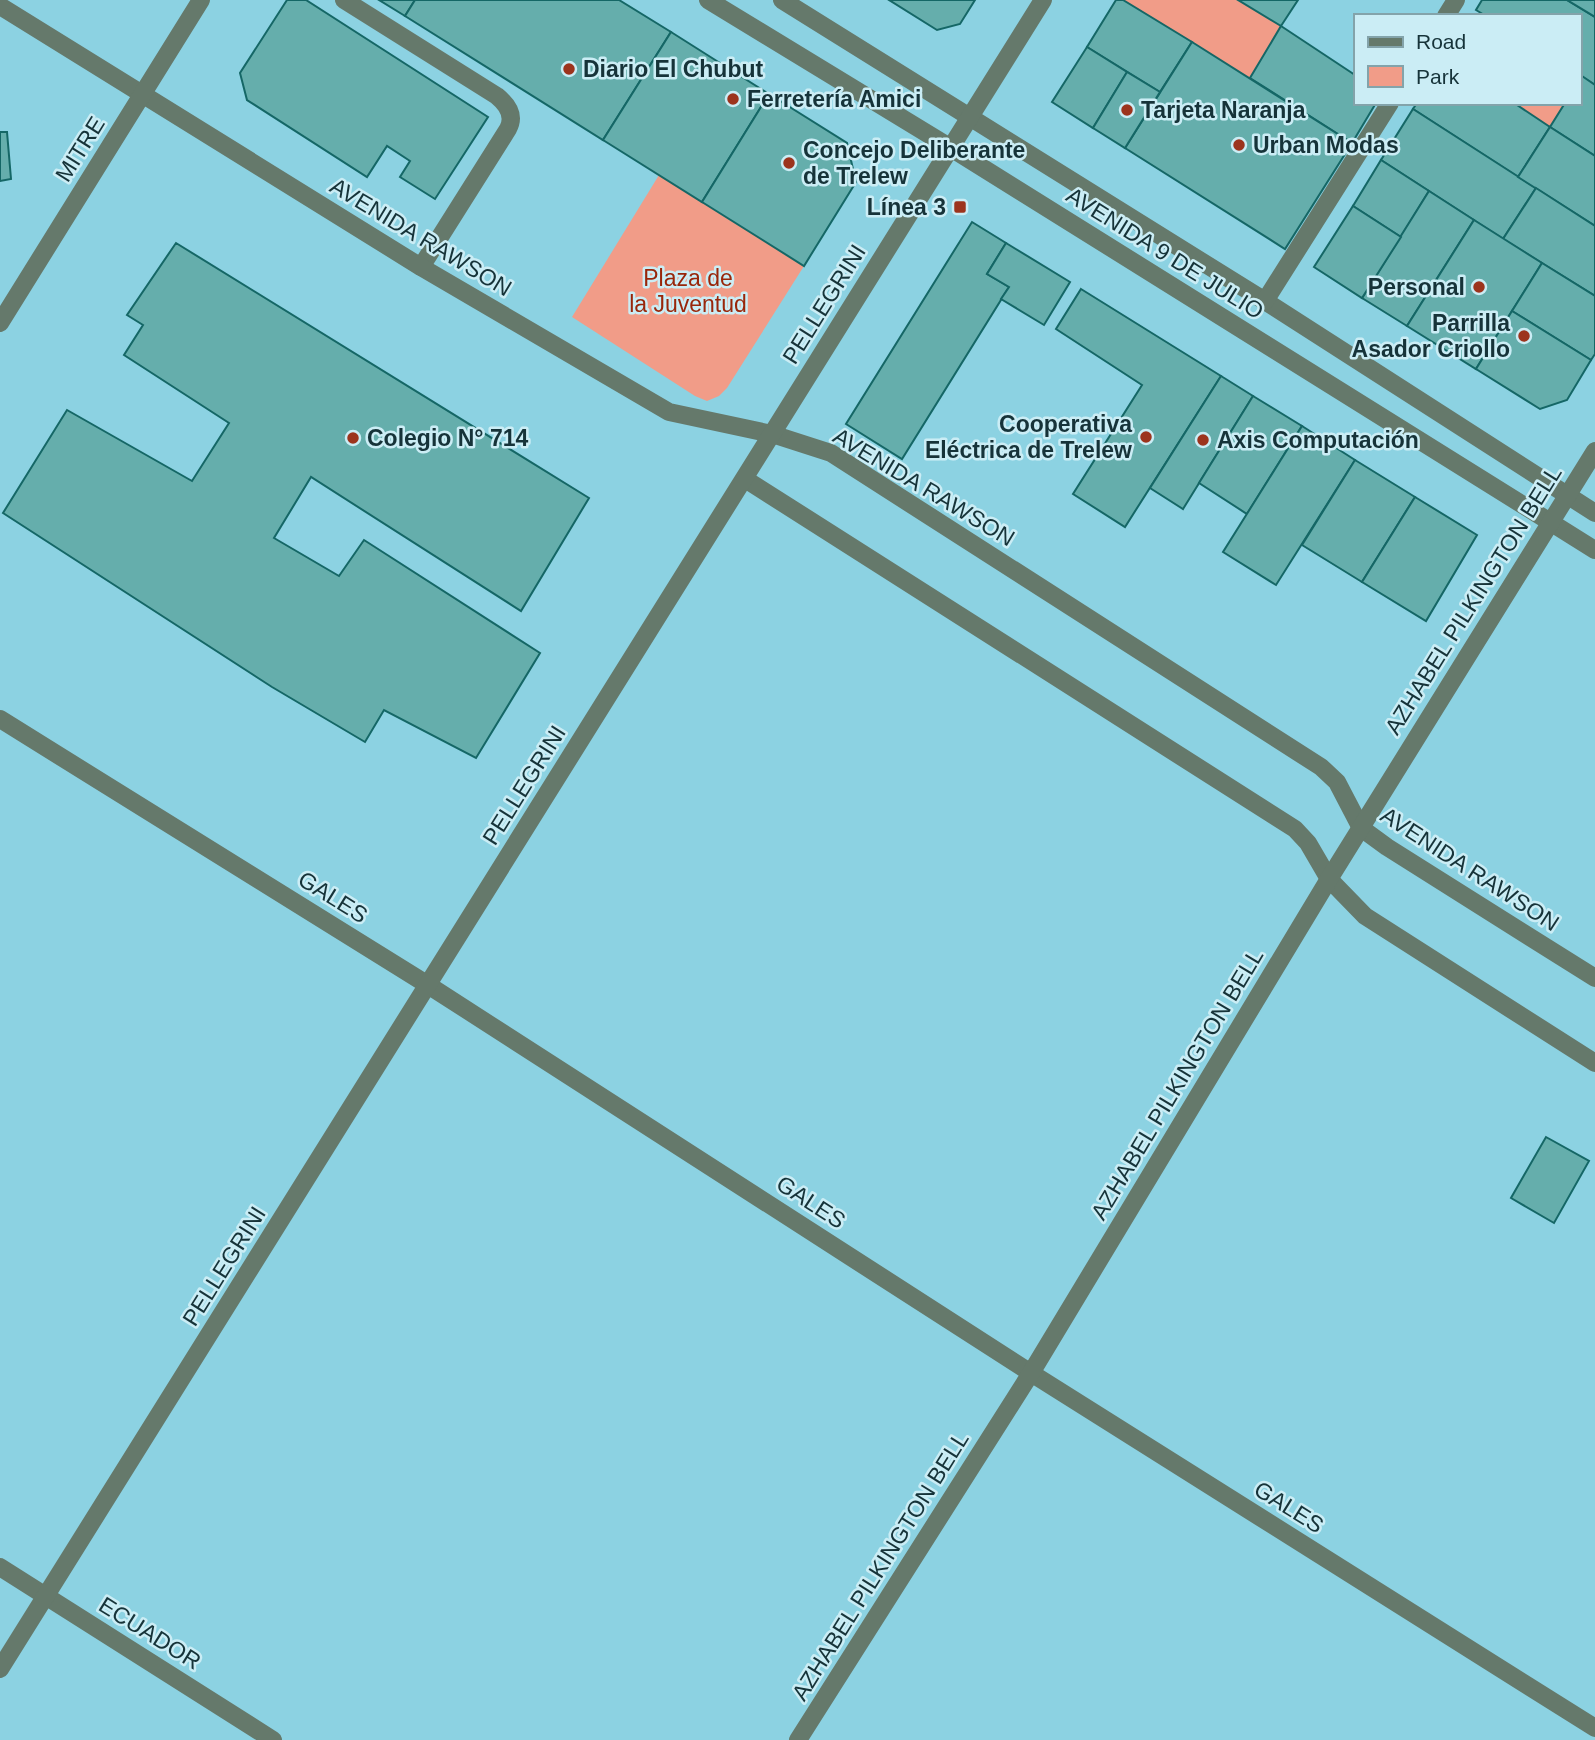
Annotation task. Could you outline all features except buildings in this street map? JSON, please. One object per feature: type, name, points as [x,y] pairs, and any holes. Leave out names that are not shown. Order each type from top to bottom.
[{"type":"street","name":"MITRE","points":[[0,323],[201,0]]},
{"type":"street","points":[[344,0],[497,96],[510,111],[512,121],[508,130],[421,267]]},
{"type":"street","name":"AVENIDA 9 DE JULIO","points":[[708,0],[951,148],[1595,551]]},
{"type":"street","name":"AVENIDA 9 DE JULIO","points":[[782,0],[1265,301],[1595,513]]},
{"type":"street","name":"PELLEGRINI","points":[[0,1669],[1043,0]]},
{"type":"street","name":"AVENIDA RAWSON","points":[[0,6],[421,267],[668,412],[772,434],[831,453],[1321,767],[1337,782],[1361,828],[1595,978]]},
{"type":"street","points":[[1265,301],[1389,105]]},
{"type":"street","name":"AZHABEL PILKINGTON BELL","points":[[798,1740],[1031,1373],[1329,879],[1595,451]]},
{"type":"street","points":[[745,479],[1294,829],[1308,843],[1329,879],[1365,916],[1595,1063]]},
{"type":"street","name":"GALES","points":[[0,719],[428,985],[1031,1373],[1595,1728]]},
{"type":"street","name":"ECUADOR","points":[[0,1567],[273,1740]]},
{"type":"green space","points":[[1123,0],[1238,0],[1281,26],[1250,78]]},
{"type":"green space","points":[[1517,105],[1564,105],[1550,127]]},
{"type":"green space","name":"Plaza de la Juventud","points":[[659,175],[804,266],[727,388],[719,396],[707,401],[572,317]]},
{"type":"place","name":"Diario El Chubut","points":[[569,69]]},
{"type":"place","name":"Ferretería Amici","points":[[733,99]]},
{"type":"place","name":"Tarjeta Naranja","points":[[1127,110]]},
{"type":"place","name":"Urban Modas","points":[[1239,145]]},
{"type":"place","name":"Concejo Deliberante de Trelew","points":[[789,163]]},
{"type":"place","name":"Línea 3","points":[[960,207]]},
{"type":"place","name":"Personal","points":[[1479,287]]},
{"type":"place","name":"Parrilla Asador Criollo","points":[[1524,336]]},
{"type":"place","name":"Cooperativa Eléctrica de Trelew","points":[[1146,437]]},
{"type":"place","name":"Colegio N° 714","points":[[353,438]]},
{"type":"place","name":"Axis Computación","points":[[1203,440]]}]
